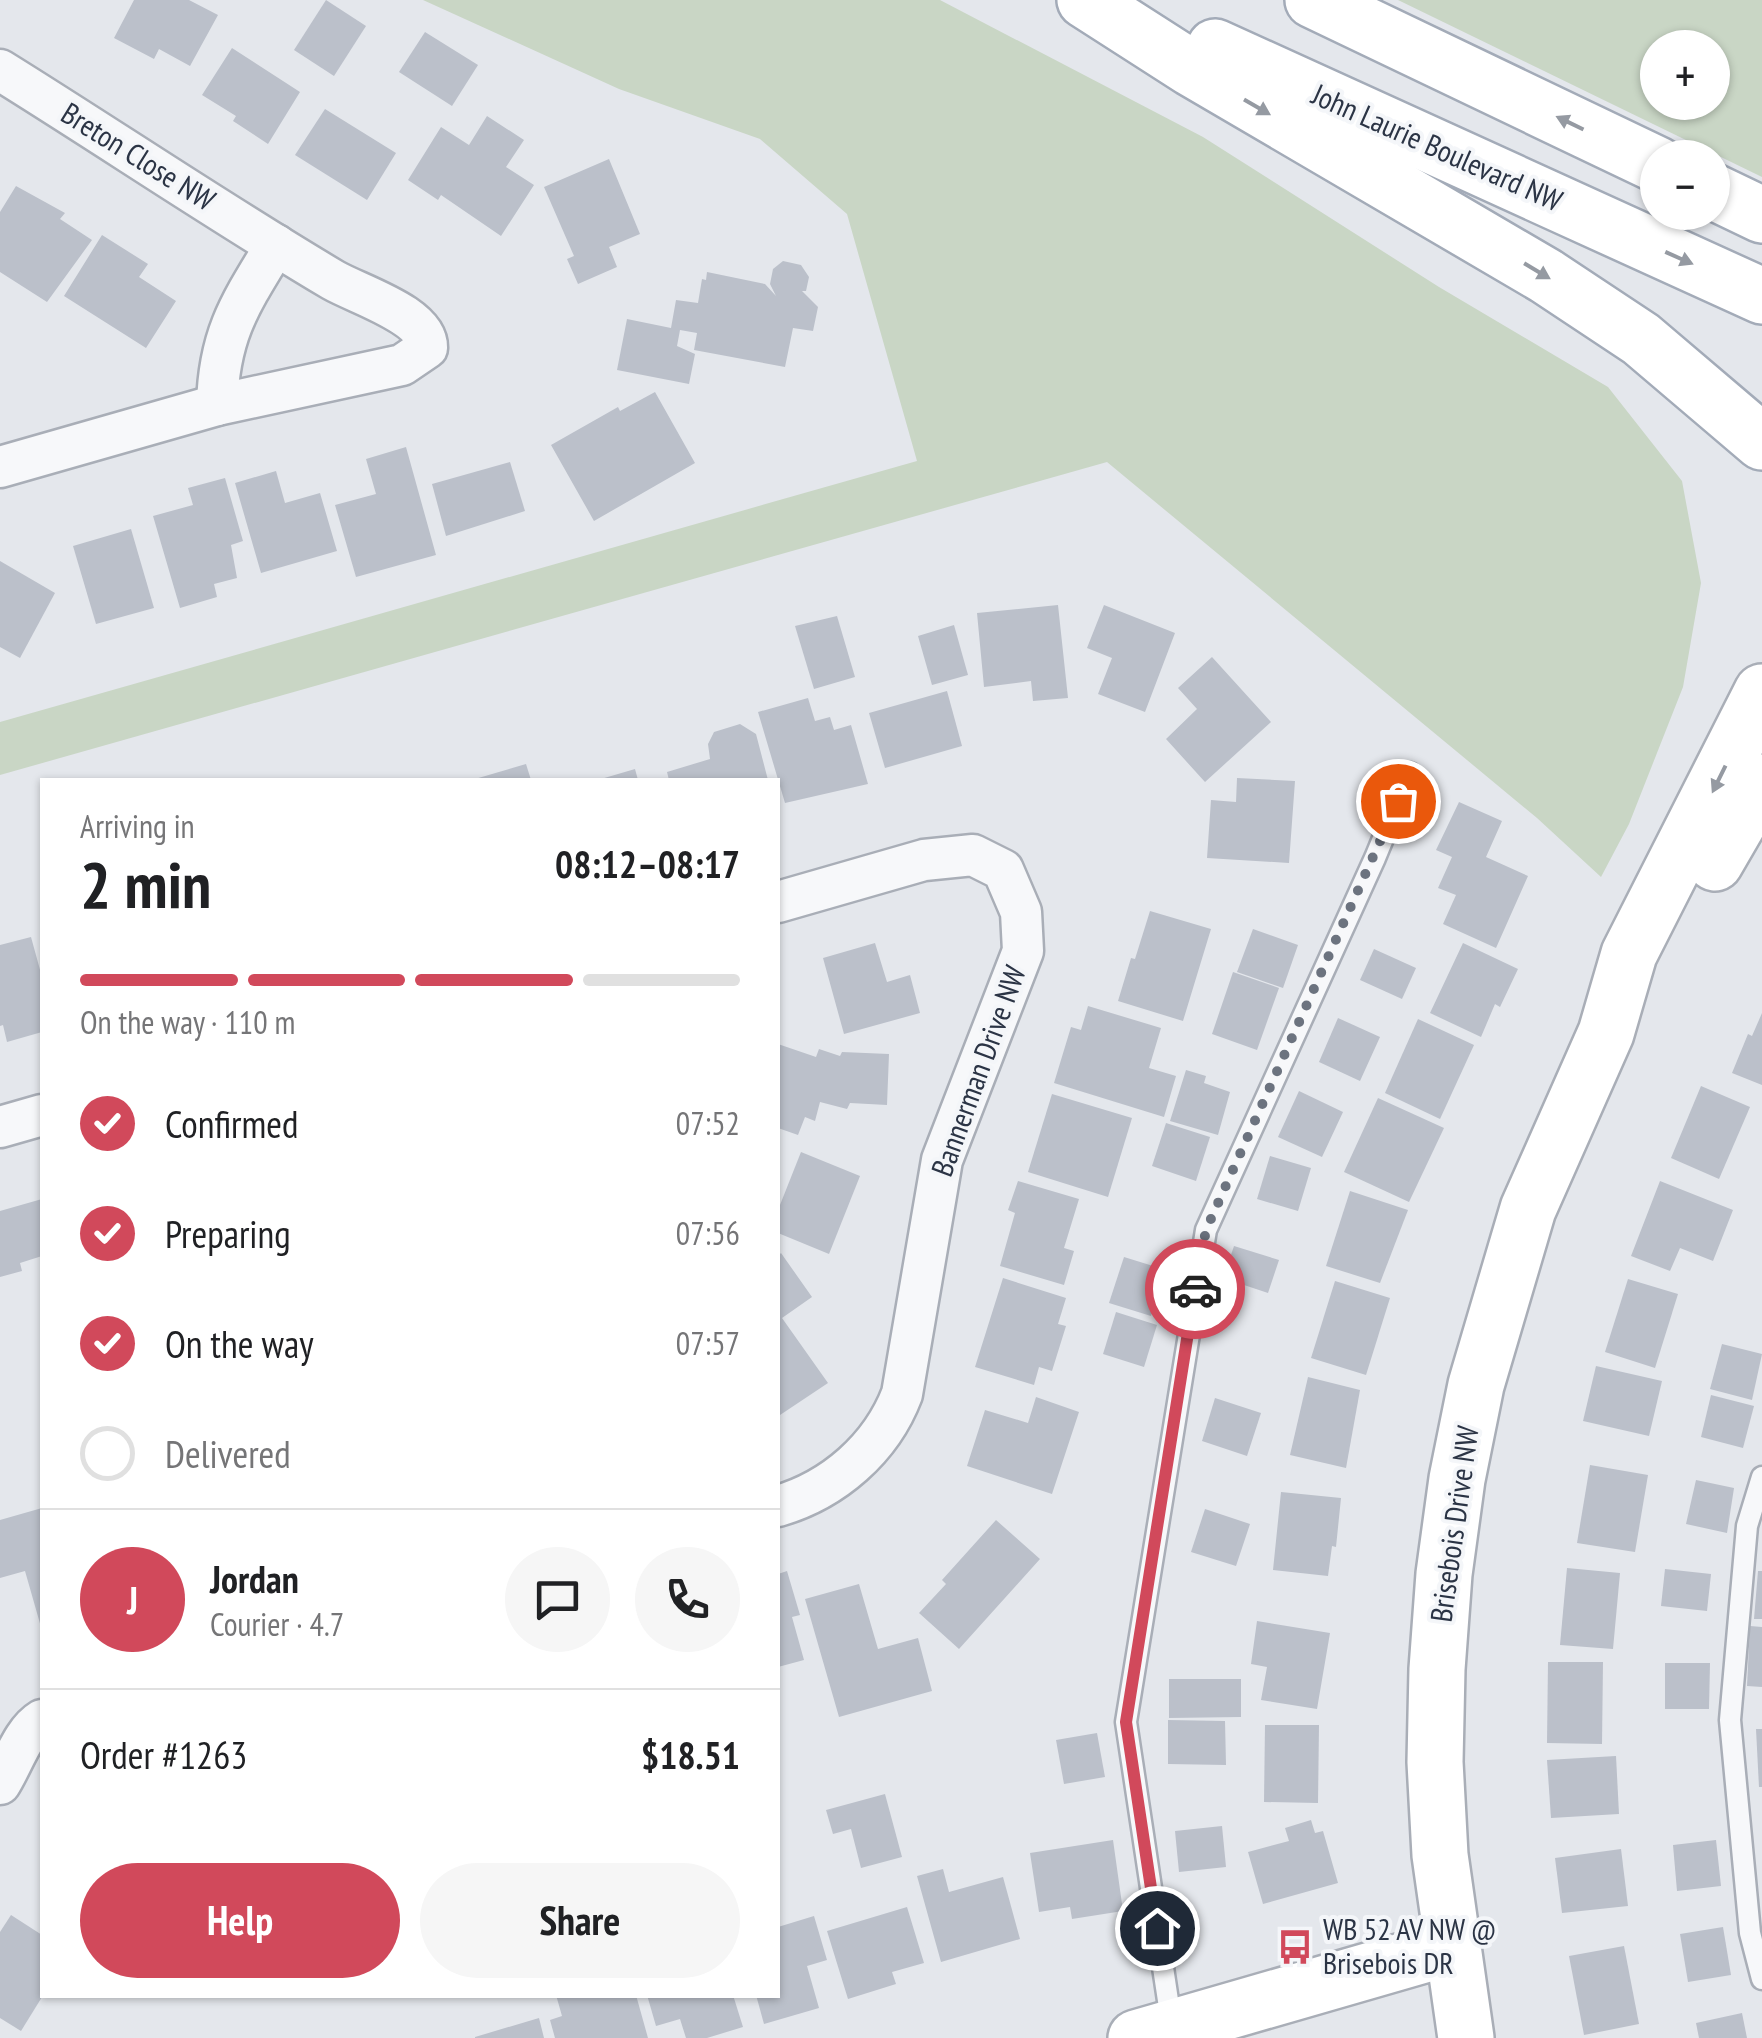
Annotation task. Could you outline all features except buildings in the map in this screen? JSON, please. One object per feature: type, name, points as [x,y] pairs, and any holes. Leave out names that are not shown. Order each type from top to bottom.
[{"type":"street","points":[[1085,0],[1191,68],[1546,276],[1641,339],[1762,442]]},
{"type":"street","name":"John Laurie Boulevard NW","points":[[1112,0],[1762,296]]},
{"type":"street","points":[[1313,0],[1640,156]]},
{"type":"street","name":"Breton Close NW","points":[[0,70],[276,246],[418,323],[428,336],[427,348],[421,356],[402,365],[218,405],[0,467]]},
{"type":"street","points":[[1730,200],[1762,215]]},
{"type":"street","points":[[218,405],[218,367],[235,313],[276,246]]},
{"type":"street","name":"Brisebois Drive NW","points":[[1466,2038],[1440,1855],[1437,1670],[1444,1574],[1457,1479],[1476,1385],[1528,1210],[1606,1033],[1629,954],[1762,692]]},
{"type":"street","name":"Brisebois Drive NW","points":[[1606,1033],[1656,978],[1762,782]]},
{"type":"street","name":"Bannerman Drive NW","points":[[780,901],[924,860],[973,855],[1004,870],[1020,912],[1023,951],[942,1160],[902,1394],[894,1413],[839,1477],[780,1505]]},
{"type":"street","points":[[0,1127],[40,1115]]},
{"type":"street","points":[[0,1784],[24,1739],[40,1722]]},
{"type":"street","points":[[1161,2035],[1451,1947]]},
{"type":"lane","points":[[1161,2035],[1126,1722],[1206,1230],[1375,858],[1410,772]]},
{"type":"lane","points":[[1762,1477],[1747,1526],[1730,1720],[1750,1933],[1762,1979]]},
{"type":"green space","points":[[423,0],[940,0],[1203,137],[1439,287],[1608,387],[1682,481],[1701,583],[1683,687],[1629,824],[1601,877],[1537,818],[1107,462],[0,775],[0,722],[917,461],[847,214],[760,139],[619,89]]},
{"type":"green space","points":[[1398,0],[1762,0],[1762,177],[1730,161],[1730,140],[1686,140],[1645,120],[1730,120],[1730,30],[1640,30],[1640,118]]},
{"type":"way so far","points":[[1195,1289],[1206,1230],[1398,801]]},
{"type":"place","name":"WB 52 AV NW @ Brisebois DR","points":[[1295,1947]]},
{"type":"route","points":[[1157,1928],[1126,1722],[1195,1289]]}]
